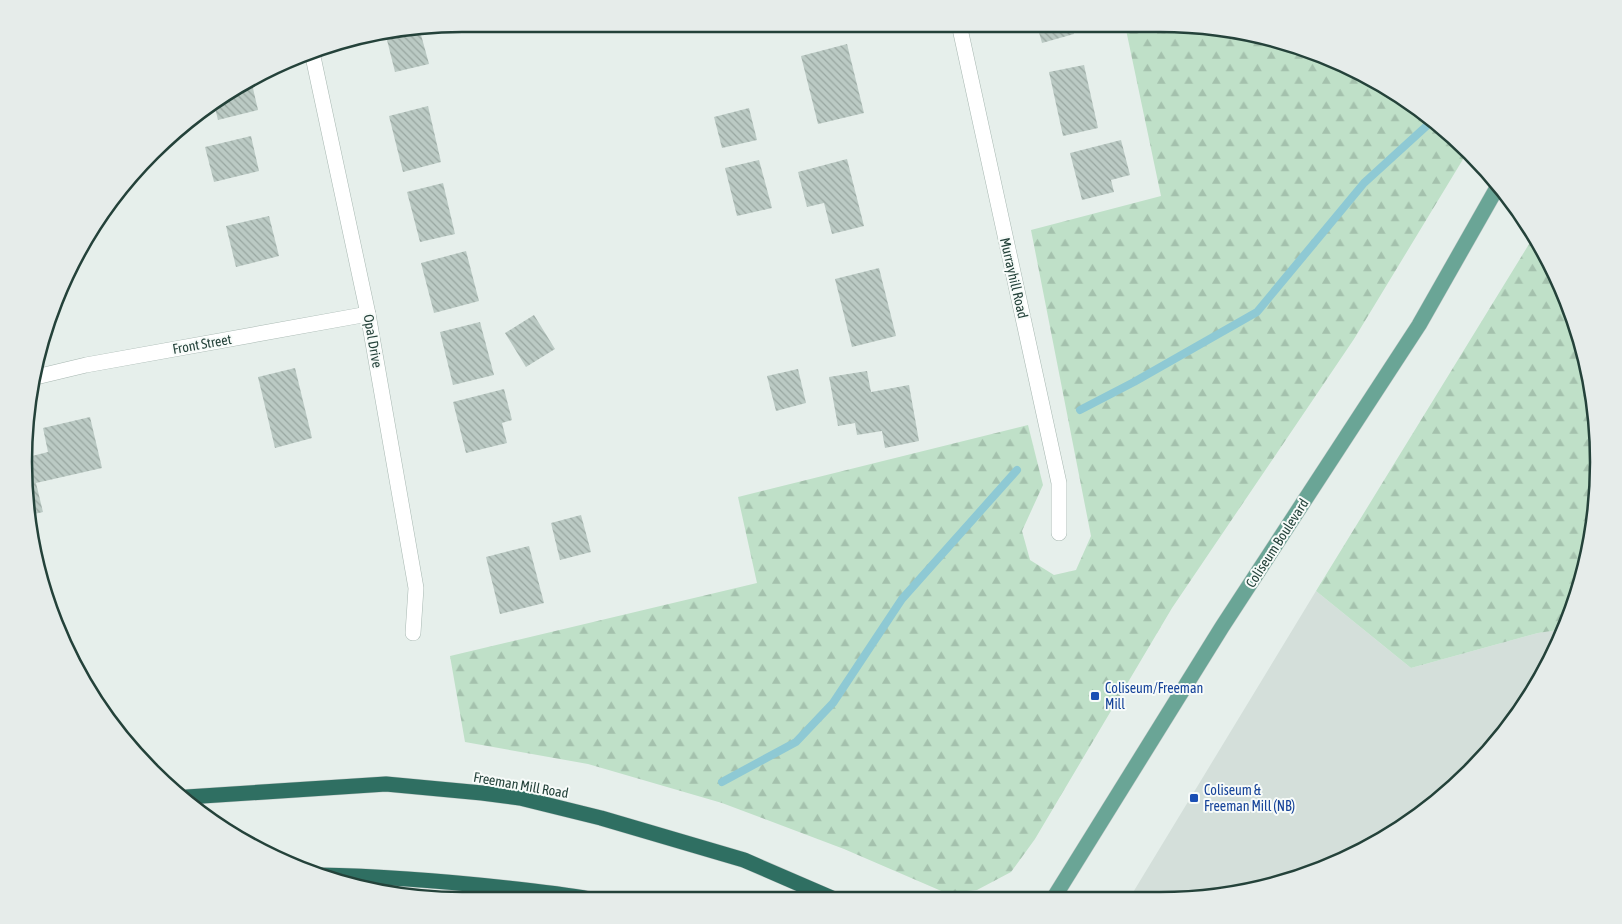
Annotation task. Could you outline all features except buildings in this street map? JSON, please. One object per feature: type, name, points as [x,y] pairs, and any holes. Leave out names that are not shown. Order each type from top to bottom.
[{"type":"highway","name":"Freeman Mill Road","points":[[193,797],[386,784],[510,797],[601,818],[744,860],[818,892]]},
{"type":"highway","points":[[346,875],[379,876],[543,892]]},
{"type":"main road","name":"Coliseum Boulevard","points":[[1057,892],[1222,627],[1420,325],[1494,193]]},
{"type":"street","name":"Murrayhill Road","points":[[961,32],[1059,483],[1059,533]]},
{"type":"street","name":"Opal Drive","points":[[314,59],[368,314],[416,588],[413,634]]},
{"type":"street","name":"Front Street","points":[[42,376],[86,364],[368,314]]},
{"type":"shaded area","points":[[1316,591],[1411,668],[1538,633],[1555,630],[1532,677],[1517,701],[1483,745],[1443,785],[1399,819],[1375,834],[1324,859],[1271,877],[1216,888],[1188,891],[1133,892]]},
{"type":"green space","points":[[1126,32],[1188,33],[1216,36],[1271,47],[1298,55],[1324,65],[1375,90],[1421,121],[1464,158],[1354,339],[1172,608],[1035,839],[1011,872],[977,890],[944,892],[844,849],[722,803],[588,764],[465,742],[450,656],[757,583],[738,497],[1028,425],[1043,485],[1022,531],[1030,560],[1054,575],[1076,570],[1091,536],[1031,230],[1161,196]]},
{"type":"green space","points":[[1530,243],[1545,272],[1567,324],[1581,378],[1589,434],[1589,490],[1586,518],[1575,573],[1555,630],[1538,633],[1411,668],[1316,591]]},
{"type":"waterway","points":[[1080,410],[1134,382],[1257,312],[1364,183],[1427,126]]},
{"type":"waterway","points":[[722,782],[796,742],[833,703],[902,599],[1017,470]]},
{"type":"place","name":"Coliseum/Freeman Mill","points":[[1095,696]]},
{"type":"place","name":"Coliseum & Freeman Mill (NB)","points":[[1194,798]]}]
